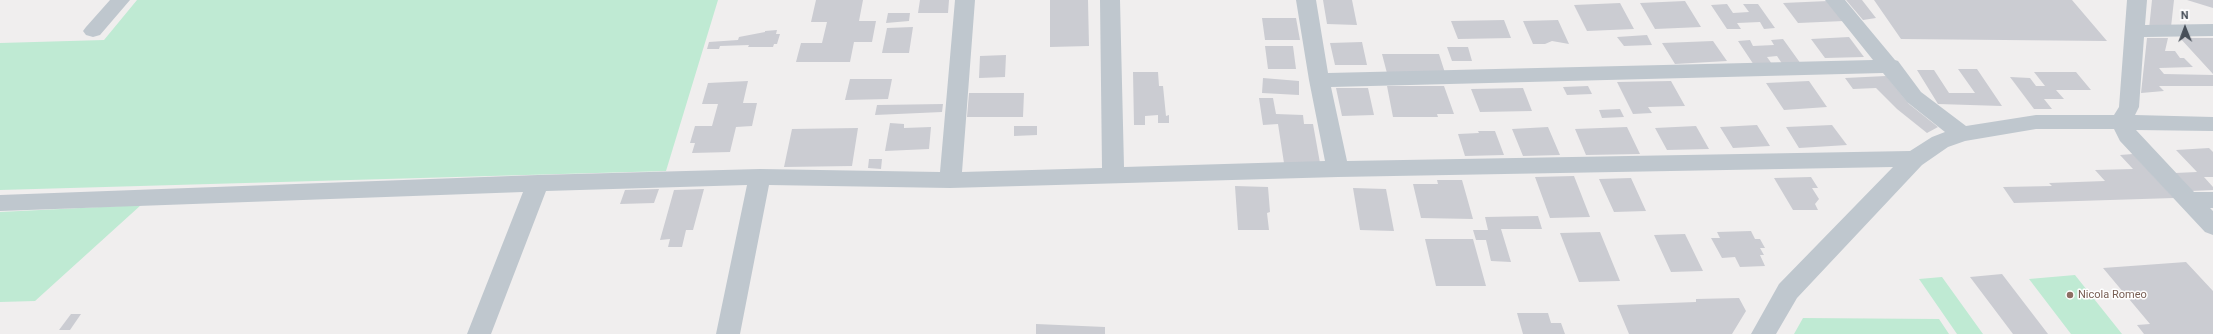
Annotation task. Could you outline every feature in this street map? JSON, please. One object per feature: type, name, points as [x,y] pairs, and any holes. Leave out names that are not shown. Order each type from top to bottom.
[{"type":"street","points":[[93,31],[120,0]]},
{"type":"street","points":[[950,180],[965,0]]},
{"type":"street","points":[[1110,0],[1113,175]]},
{"type":"street","points":[[1306,0],[1319,80],[1338,169]]},
{"type":"street","points":[[1835,0],[1914,97],[1962,134]]},
{"type":"street","points":[[2121,122],[2129,107],[2137,0]]},
{"type":"street","points":[[2135,31],[2213,30]]},
{"type":"street","points":[[1319,80],[1890,66]]},
{"type":"street","points":[[1763,334],[1788,291],[1914,159],[1940,142],[1962,134],[2036,122],[2213,124]]},
{"type":"street","points":[[2121,122],[2128,136],[2213,226]]},
{"type":"street","points":[[0,203],[538,183],[760,177],[950,180],[1338,169],[1914,159]]},
{"type":"street","points":[[728,334],[760,177]]},
{"type":"street","points":[[479,334],[538,183]]},
{"type":"street","points":[[2189,200],[2213,200]]},
{"type":"green space","points":[[137,0],[718,0],[666,171],[0,190],[0,43],[104,40]]},
{"type":"green space","points":[[141,205],[35,301],[0,302],[0,212]]},
{"type":"green space","points":[[2075,275],[2122,334],[2071,334],[2029,279]]},
{"type":"green space","points":[[1942,277],[1983,334],[1957,334],[1919,279]]},
{"type":"green space","points":[[1803,318],[1939,319],[1949,334],[1794,334]]},
{"type":"building","points":[[816,0],[863,0],[859,21],[876,21],[872,42],[854,42],[850,62],[796,62],[801,43],[822,43],[827,22],[811,22]]},
{"type":"building","points":[[920,0],[949,0],[948,13],[918,13]]},
{"type":"building","points":[[1050,0],[1088,0],[1089,46],[1050,47]]},
{"type":"building","points":[[1323,0],[1352,0],[1357,25],[1327,24]]},
{"type":"building","points":[[1846,0],[1862,0],[1876,18],[1863,20]]},
{"type":"building","points":[[1874,0],[2072,0],[2107,41],[1901,39]]},
{"type":"building","points":[[2152,0],[2174,0],[2171,27],[2149,29]]},
{"type":"building","points":[[2187,0],[2213,0],[2213,8]]},
{"type":"building","points":[[1685,1],[1701,27],[1655,29],[1640,3]]},
{"type":"building","points":[[1828,1],[1844,21],[1798,23],[1783,3]]},
{"type":"building","points":[[1620,3],[1634,29],[1587,31],[1574,5]]},
{"type":"building","points":[[1727,4],[1733,13],[1749,12],[1743,4],[1758,4],[1775,28],[1764,29],[1760,22],[1737,23],[1741,29],[1727,29],[1711,5]]},
{"type":"building","points":[[888,13],[910,13],[909,21],[886,23]]},
{"type":"building","points":[[1262,18],[1296,18],[1300,40],[1265,40]]},
{"type":"building","points":[[1504,20],[1511,38],[1458,39],[1451,21]]},
{"type":"building","points":[[1558,20],[1569,44],[1552,41],[1545,44],[1533,44],[1523,21]]},
{"type":"building","points":[[913,27],[909,53],[882,53],[887,28]]},
{"type":"building","points":[[777,30],[776,34],[780,34],[777,44],[774,44],[773,47],[748,47],[749,45],[720,46],[719,49],[707,49],[709,42],[738,40],[739,37]]},
{"type":"building","points":[[1647,35],[1652,45],[1624,46],[1617,37]]},
{"type":"building","points":[[1849,37],[1864,57],[1825,58],[1811,39]]},
{"type":"building","points":[[2147,38],[2168,38],[2165,51],[2175,51],[2180,58],[2184,58],[2193,67],[2159,68],[2164,74],[2213,75],[2213,86],[2159,86],[2164,91],[2141,93]]},
{"type":"building","points":[[2180,38],[2213,38],[2213,74]]},
{"type":"building","points":[[1783,39],[1801,64],[1783,65],[1777,56],[1767,57],[1772,64],[1754,65],[1738,41],[1750,40],[1753,46],[1774,45],[1771,40]]},
{"type":"building","points":[[1713,41],[1727,61],[1675,64],[1662,43]]},
{"type":"building","points":[[1362,42],[1367,65],[1335,65],[1330,43]]},
{"type":"building","points":[[1265,46],[1293,46],[1296,69],[1268,69]]},
{"type":"building","points":[[1447,47],[1468,47],[1472,61],[1452,61]]},
{"type":"building","points":[[1382,54],[1439,54],[1446,76],[1388,77]]},
{"type":"building","points":[[1006,55],[1005,77],[979,78],[980,56]]},
{"type":"building","points":[[1958,69],[1977,69],[2002,106],[1938,104],[1917,70],[1934,70],[1949,93],[1975,93]]},
{"type":"building","points":[[1133,72],[1158,72],[1159,86],[1163,86],[1166,116],[1169,115],[1169,123],[1158,123],[1158,115],[1145,116],[1145,125],[1134,125]]},
{"type":"building","points":[[2034,72],[2076,72],[2091,90],[2056,90],[2064,99],[2044,99],[2052,109],[2034,109],[2010,77],[2030,78],[2036,86],[2045,86]]},
{"type":"building","points":[[1886,76],[1909,104],[1938,127],[1927,133],[1897,109],[1876,88],[1853,89],[1845,78]]},
{"type":"building","points":[[1263,78],[1299,81],[1299,95],[1262,93]]},
{"type":"building","points":[[850,79],[892,79],[888,99],[845,100]]},
{"type":"building","points":[[748,81],[743,103],[757,103],[752,126],[736,127],[730,152],[692,153],[695,143],[690,143],[695,126],[712,126],[718,104],[702,104],[708,83]]},
{"type":"building","points":[[1671,81],[1685,106],[1648,107],[1652,113],[1633,114],[1617,82]]},
{"type":"building","points":[[1809,81],[1827,107],[1784,110],[1766,83]]},
{"type":"building","points":[[1387,86],[1444,86],[1454,114],[1437,114],[1438,117],[1393,117]]},
{"type":"building","points":[[1588,86],[1592,94],[1567,95],[1563,87]]},
{"type":"building","points":[[1336,88],[1368,88],[1374,115],[1342,116]]},
{"type":"building","points":[[1523,88],[1532,111],[1480,112],[1471,89]]},
{"type":"building","points":[[969,93],[1024,93],[1023,117],[967,117]]},
{"type":"building","points":[[1259,98],[1273,98],[1276,114],[1303,115],[1304,124],[1313,124],[1320,163],[1284,163],[1278,124],[1263,125]]},
{"type":"building","points":[[943,104],[942,112],[875,115],[877,105]]},
{"type":"building","points":[[1620,109],[1624,117],[1602,118],[1599,110]]},
{"type":"building","points":[[890,123],[904,124],[904,128],[931,127],[929,149],[885,151]]},
{"type":"building","points":[[1757,125],[1770,146],[1733,148],[1720,127]]},
{"type":"building","points":[[1832,125],[1847,145],[1799,148],[1786,127]]},
{"type":"building","points":[[1014,126],[1037,126],[1037,135],[1014,136]]},
{"type":"building","points":[[1696,126],[1709,149],[1667,150],[1655,128]]},
{"type":"building","points":[[1548,127],[1560,155],[1523,156],[1512,129]]},
{"type":"building","points":[[1627,127],[1640,154],[1586,155],[1575,129]]},
{"type":"building","points":[[858,128],[852,166],[784,167],[792,129]]},
{"type":"building","points":[[1478,131],[1495,131],[1504,155],[1465,156],[1458,134],[1479,133]]},
{"type":"building","points":[[2209,148],[2213,152],[2213,177],[2204,177],[2213,187],[2213,190],[2191,191],[2175,173],[2197,172],[2176,150]]},
{"type":"building","points":[[2133,154],[2174,198],[2014,203],[2003,187],[2052,186],[2049,183],[2105,181],[2095,170],[2133,169],[2120,155]]},
{"type":"building","points":[[869,159],[882,159],[881,169],[868,168]]},
{"type":"building","points":[[1574,176],[1590,217],[1550,218],[1535,177]]},
{"type":"building","points":[[1811,177],[1818,188],[1812,188],[1819,199],[1815,204],[1818,210],[1793,210],[1774,178]]},
{"type":"building","points":[[1631,178],[1646,211],[1614,212],[1599,179]]},
{"type":"building","points":[[1437,180],[1462,180],[1473,219],[1421,218],[1413,184],[1438,184]]},
{"type":"building","points":[[1235,186],[1268,187],[1270,212],[1267,213],[1269,230],[1238,230]]},
{"type":"building","points":[[1353,188],[1386,189],[1394,231],[1360,230]]},
{"type":"building","points":[[659,189],[654,203],[620,204],[625,190]]},
{"type":"building","points":[[704,189],[693,230],[686,230],[682,247],[668,247],[670,239],[660,240],[674,190]]},
{"type":"building","points":[[1538,216],[1542,229],[1501,229],[1511,262],[1491,261],[1486,240],[1476,240],[1473,230],[1488,230],[1485,217]]},
{"type":"building","points":[[1751,231],[1755,239],[1760,239],[1765,248],[1760,248],[1764,255],[1760,255],[1765,266],[1740,267],[1735,257],[1722,258],[1711,238],[1720,238],[1717,232]]},
{"type":"building","points":[[1600,232],[1620,281],[1579,282],[1560,233]]},
{"type":"building","points":[[1685,234],[1703,271],[1671,272],[1654,235]]},
{"type":"building","points":[[1425,239],[1473,239],[1486,286],[1436,286]]},
{"type":"building","points":[[2186,262],[2213,291],[2213,334],[2144,334],[2137,325],[2150,324],[2103,268]]},
{"type":"building","points":[[2002,274],[2048,334],[2013,334],[1970,277]]},
{"type":"building","points":[[1739,298],[1746,311],[1732,334],[1629,334],[1617,305],[1696,302],[1696,299]]},
{"type":"building","points":[[1517,313],[1548,313],[1551,323],[1561,323],[1565,334],[1523,334]]},
{"type":"building","points":[[71,314],[81,314],[70,330],[59,330]]},
{"type":"building","points":[[1036,324],[1105,327],[1105,334],[1036,334]]},
{"type":"place","name":"Nicola Romeo","points":[[2070,295]]}]
